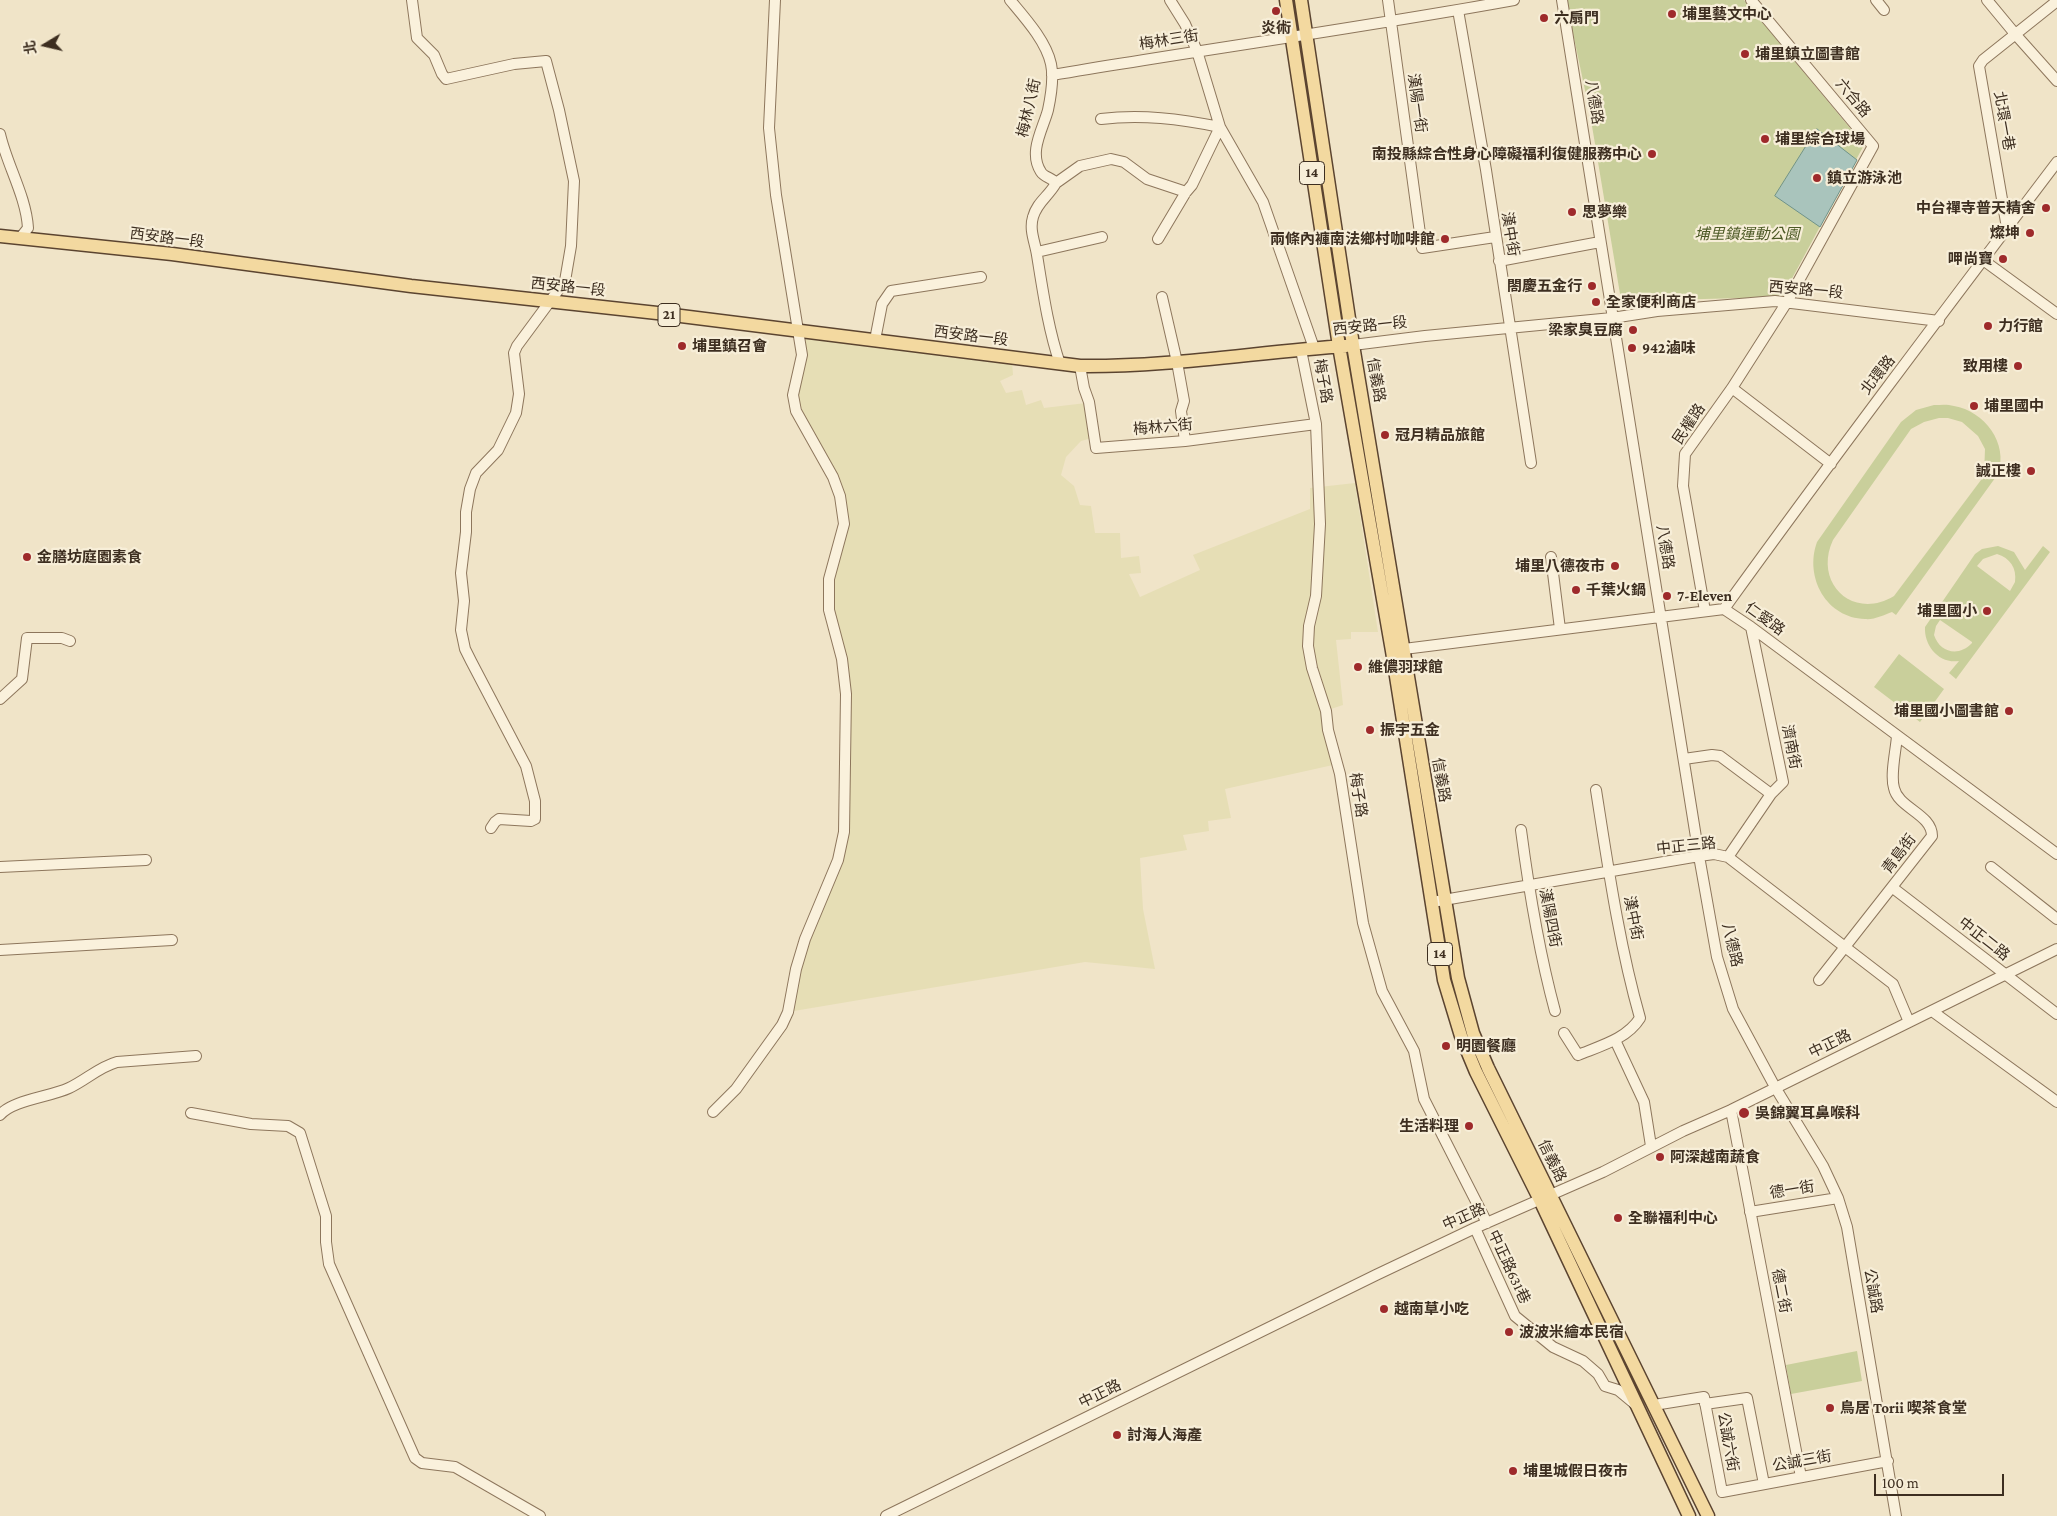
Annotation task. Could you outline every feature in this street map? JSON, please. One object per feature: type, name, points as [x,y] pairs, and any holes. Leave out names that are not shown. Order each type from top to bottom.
[{"type":"main road","name":"信義路","points":[[1286,0],[1339,346],[1421,762],[1446,899],[1458,978],[1473,1033],[1488,1068],[1636,1405],[1690,1516]]},
{"type":"main road","name":"信義路","points":[[1301,0],[1399,650],[1444,980],[1461,1036],[1476,1072],[1545,1198],[1654,1406],[1708,1516]]},
{"type":"main road","name":"西安路一段","points":[[0,236],[172,254],[411,286],[797,330],[1080,366],[1124,366],[1177,362],[1353,345]]},
{"type":"main road","points":[[1661,1456],[1676,1450]]},
{"type":"street","points":[[412,0],[417,38],[434,55],[446,79],[522,63],[546,61],[574,181],[572,246],[565,281],[517,346],[514,354],[519,394],[516,413],[498,450],[476,474],[470,489],[466,512],[466,532],[461,573],[464,601],[461,630],[465,648],[526,766],[535,801],[535,819],[530,821],[499,819],[491,828]]},
{"type":"street","points":[[713,1112],[736,1089],[782,1025],[788,1012],[796,969],[805,939],[838,860],[844,832],[846,694],[842,659],[829,610],[829,579],[844,524],[840,496],[833,477],[796,411],[793,395],[802,355],[776,194],[769,128],[775,0]]},
{"type":"street","name":"梅林八街","points":[[1010,0],[1043,45],[1051,63],[1052,75],[1048,110],[1036,150],[1040,171],[1056,183]]},
{"type":"street","name":"梅子路","points":[[1170,0],[1185,24],[1197,50],[1220,128],[1263,202],[1308,349],[1316,424],[1320,524],[1316,596],[1309,626],[1308,646],[1312,668],[1326,711],[1328,730],[1340,774],[1363,923],[1382,991],[1414,1051],[1424,1099],[1487,1223]]},
{"type":"street","name":"漢陽一街","points":[[1388,0],[1422,248],[1495,237]]},
{"type":"street","name":"梅林三街","points":[[1052,75],[1197,50],[1390,22],[1514,0]]},
{"type":"street","name":"八德路","points":[[1562,0],[1699,856],[1717,957],[1733,1009],[1775,1087]]},
{"type":"street","name":"六合路","points":[[1751,0],[1873,146]]},
{"type":"street","points":[[1876,0],[1884,10]]},
{"type":"street","points":[[1987,0],[2057,81]]},
{"type":"street","points":[[2016,35],[2057,0]]},
{"type":"street","name":"漢中街","points":[[1458,10],[1486,170],[1531,463]]},
{"type":"street","name":"北環一巷","points":[[2006,228],[1979,66],[1983,60],[2016,35]]},
{"type":"street","points":[[1101,120],[1123,116],[1164,118],[1220,128],[1192,185],[1158,239]]},
{"type":"street","points":[[0,134],[4,154],[27,212],[28,228],[20,238]]},
{"type":"street","name":"民權路","points":[[1705,611],[1683,486],[1685,454],[1732,388],[1787,302],[1873,146]]},
{"type":"street","points":[[1060,364],[1050,334],[1037,252],[1031,228],[1037,206],[1052,191],[1056,183],[1080,166],[1111,159],[1124,162],[1147,179],[1186,192]]},
{"type":"street","name":"北環路","points":[[1724,609],[1877,401],[2057,162]]},
{"type":"street","points":[[1037,252],[1102,237]]},
{"type":"street","points":[[1499,261],[1600,242]]},
{"type":"street","points":[[1983,260],[2057,314]]},
{"type":"street","points":[[875,340],[882,304],[891,291],[981,277]]},
{"type":"street","points":[[1162,297],[1184,401],[1181,411],[1185,441]]},
{"type":"street","name":"西安路一段","points":[[1353,345],[1612,318],[1657,311],[1774,301],[1939,321]]},
{"type":"street","name":"梅林六街","points":[[1080,366],[1089,402],[1096,448],[1185,441],[1316,424]]},
{"type":"street","points":[[1732,388],[1831,464]]},
{"type":"street","points":[[1551,557],[1560,629]]},
{"type":"street","name":"仁愛路","points":[[1399,650],[1724,609],[1751,627],[2057,854]]},
{"type":"street","name":"濟南街","points":[[1728,857],[1771,794],[1783,782],[1751,627]]},
{"type":"street","points":[[0,699],[22,679],[28,638],[62,638],[70,641]]},
{"type":"street","name":"青島街","points":[[1819,980],[1932,836],[1930,825],[1898,797],[1894,788],[1897,736]]},
{"type":"street","points":[[1684,759],[1712,755],[1720,756],[1771,794]]},
{"type":"street","name":"漢中街","points":[[1596,790],[1608,872],[1629,976],[1640,1018],[1634,1027],[1615,1040]]},
{"type":"street","name":"漢陽四街","points":[[1522,830],[1528,884],[1545,974],[1555,1011]]},
{"type":"street","name":"中正三路","points":[[1432,902],[1699,856],[1714,854],[1728,857],[1893,984],[1909,1022]]},
{"type":"street","points":[[0,866],[146,860]]},
{"type":"street","points":[[1991,867],[2057,919]]},
{"type":"street","name":"中正二路","points":[[1893,888],[2057,1014]]},
{"type":"street","points":[[0,950],[172,940]]},
{"type":"street","name":"中正路","points":[[886,1516],[1475,1228],[1603,1172],[1651,1146],[1731,1110],[2057,949]]},
{"type":"street","points":[[1932,1011],[2057,1102]]},
{"type":"street","points":[[1564,1033],[1578,1055],[1615,1040],[1644,1102],[1651,1146]]},
{"type":"street","points":[[0,1115],[12,1105],[34,1100],[68,1088],[108,1064],[196,1056]]},
{"type":"street","name":"公誠路","points":[[1775,1087],[1823,1166],[1838,1198],[1847,1227],[1896,1516]]},
{"type":"street","name":"德二街","points":[[1731,1110],[1801,1477]]},
{"type":"street","points":[[191,1113],[251,1124],[288,1126],[300,1133],[326,1216],[326,1242],[329,1264],[415,1458],[422,1463],[455,1467],[540,1516]]},
{"type":"street","name":"德一街","points":[[1750,1212],[1838,1198]]},
{"type":"street","name":"中正路631巷","points":[[1475,1228],[1515,1316],[1553,1348],[1583,1361],[1598,1374],[1605,1386],[1618,1390],[1636,1405]]},
{"type":"street","points":[[1654,1406],[1747,1398],[1764,1484]]},
{"type":"street","name":"公誠六街","points":[[1705,1401],[1722,1492]]},
{"type":"street","name":"公誠三街","points":[[1722,1492],[1888,1461]]},
{"type":"shaded area","points":[[796,330],[1012,362],[1013,375],[1000,381],[1006,393],[1022,390],[1026,405],[1041,400],[1044,408],[1086,403],[1092,438],[1081,441],[1066,457],[1061,475],[1074,486],[1080,505],[1091,506],[1095,533],[1120,533],[1121,558],[1139,556],[1141,573],[1129,574],[1140,597],[1200,570],[1193,555],[1310,509],[1310,488],[1355,483],[1378,632],[1351,632],[1351,639],[1336,640],[1343,705],[1328,710],[1333,765],[1225,789],[1231,818],[1208,821],[1209,831],[1183,835],[1187,850],[1140,858],[1143,909],[1155,969],[1085,962],[788,1012],[796,969],[838,860],[846,694],[829,610],[838,550],[840,496],[796,411],[802,355]]},
{"type":"green space","name":"埔里鎮運動公園","points":[[1566,0],[1744,0],[1864,145],[1782,297],[1665,300],[1622,306],[1590,114]]},
{"type":"green space","points":[[1934,405],[1951,405],[1975,414],[1991,430],[1997,440],[2000,451],[1998,474],[1896,615],[1892,612],[1872,619],[1851,617],[1840,612],[1830,604],[1816,582],[1814,556],[1817,542],[1901,422],[1916,410]],"holes":[[[1948,418],[1962,422],[1978,436],[1985,449],[1984,476],[1894,596],[1879,603],[1864,604],[1851,601],[1841,594],[1833,583],[1828,570],[1828,556],[1833,540],[1911,429],[1924,422]]]},
{"type":"green space","points":[[1998,546],[2014,552],[2025,570],[2043,546],[2050,552],[1956,679],[1949,673],[1959,661],[1945,660],[1934,652],[1927,641],[1925,627],[1975,554],[1982,549]],"holes":[[[1997,554],[2006,558],[2014,568],[2015,582],[2010,591],[1977,566],[1983,559]],[[1940,620],[1972,642],[1972,643],[1961,650],[1950,651],[1945,649],[1934,635]]]},
{"type":"green space","points":[[1899,654],[1944,689],[1920,722],[1874,687]]},
{"type":"green space","points":[[1857,1351],[1862,1381],[1791,1394],[1786,1365]]},
{"type":"water","name":"鎮立游泳池","points":[[1817,129],[1857,160],[1820,227],[1775,196]]},
{"type":"place","name":"炎術","points":[[1276,11]]},
{"type":"place","name":"埔里藝文中心","points":[[1672,14]]},
{"type":"place","name":"六扇門","points":[[1544,18]]},
{"type":"place","name":"埔里鎮立圖書館","points":[[1745,54]]},
{"type":"place","name":"埔里綜合球場","points":[[1765,139]]},
{"type":"place","name":"南投縣綜合性身心障礙福利復健服務中心","points":[[1652,154]]},
{"type":"place","name":"鎮立游泳池","points":[[1817,178]]},
{"type":"place","name":"中台禪寺普天精舍","points":[[2046,208]]},
{"type":"place","name":"思夢樂","points":[[1572,212]]},
{"type":"place","name":"燦坤","points":[[2030,233]]},
{"type":"place","name":"兩條內褲南法鄉村咖啡館","points":[[1445,239]]},
{"type":"place","name":"呷尚寶","points":[[2003,259]]},
{"type":"place","name":"閤慶五金行","points":[[1592,286]]},
{"type":"place","name":"全家便利商店","points":[[1596,302]]},
{"type":"place","name":"力行館","points":[[1988,326]]},
{"type":"place","name":"梁家臭豆腐","points":[[1633,330]]},
{"type":"place","name":"埔里鎮召會","points":[[682,346]]},
{"type":"place","name":"942滷味","points":[[1632,348]]},
{"type":"place","name":"致用樓","points":[[2018,366]]},
{"type":"place","name":"埔里國中","points":[[1974,406]]},
{"type":"place","name":"冠月精品旅館","points":[[1385,435]]},
{"type":"place","name":"誠正樓","points":[[2031,471]]},
{"type":"place","name":"金膳坊庭園素食","points":[[27,557]]},
{"type":"place","name":"埔里八德夜市","points":[[1615,566]]},
{"type":"place","name":"千葉火鍋","points":[[1576,590]]},
{"type":"place","name":"7-Eleven","points":[[1667,596]]},
{"type":"place","name":"埔里國小","points":[[1987,611]]},
{"type":"place","name":"維儂羽球館","points":[[1358,667]]},
{"type":"place","name":"埔里國小圖書館","points":[[2009,711]]},
{"type":"place","name":"振宇五金","points":[[1370,730]]},
{"type":"place","name":"明園餐廳","points":[[1446,1046]]},
{"type":"place","name":"吳錦翼耳鼻喉科","points":[[1744,1113]]},
{"type":"place","name":"生活料理","points":[[1469,1126]]},
{"type":"place","name":"阿深越南蔬食","points":[[1660,1157]]},
{"type":"place","name":"全聯福利中心","points":[[1618,1218]]},
{"type":"place","name":"越南草小吃","points":[[1384,1309]]},
{"type":"place","name":"波波米繪本民宿","points":[[1509,1332]]},
{"type":"place","name":"鳥居 Torii 喫茶食堂","points":[[1830,1408]]},
{"type":"place","name":"討海人海產","points":[[1117,1435]]},
{"type":"place","name":"埔里城假日夜市","points":[[1513,1471]]}]
